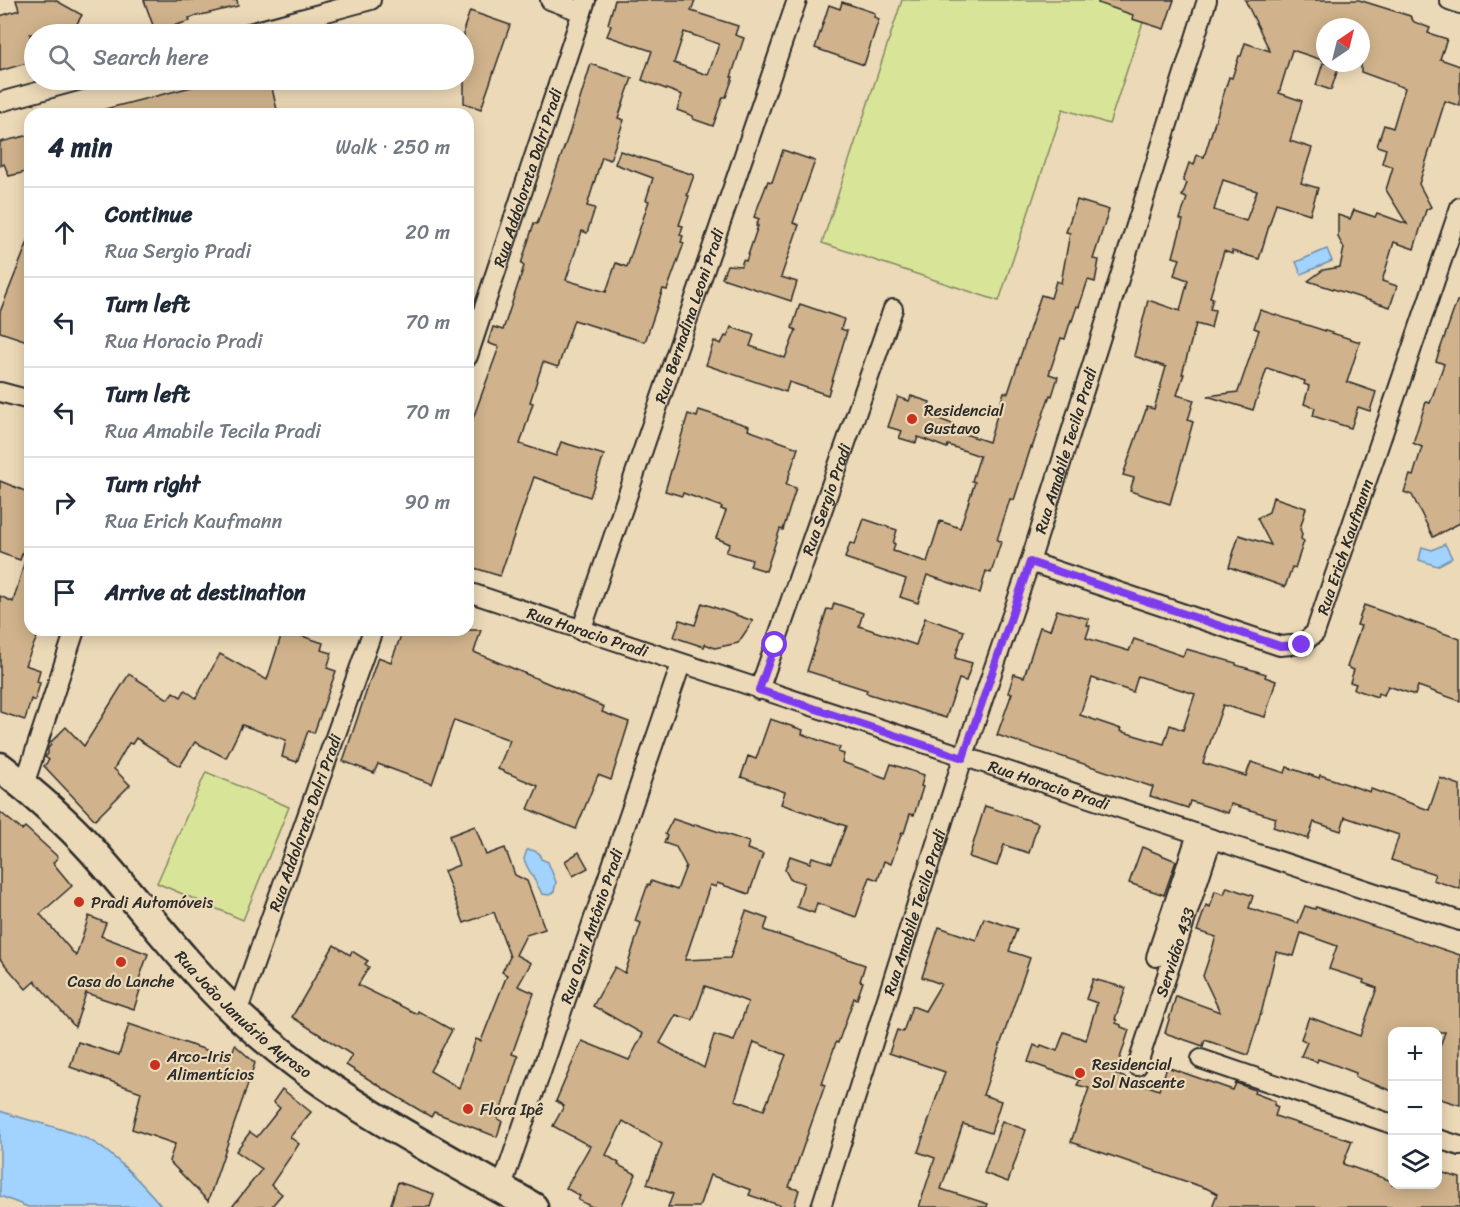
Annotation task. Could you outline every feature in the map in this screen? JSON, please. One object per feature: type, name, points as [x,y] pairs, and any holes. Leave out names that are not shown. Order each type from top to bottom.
[{"type":"main road","name":"Rua João Januário Ayroso","points":[[0,767],[24,785],[90,848],[196,974],[292,1061],[342,1096],[533,1207]]},
{"type":"street","points":[[282,24],[371,0]]},
{"type":"street","points":[[550,0],[584,6]]},
{"type":"street","name":"Rua Bernadina Leoni Pradi","points":[[581,630],[796,0]]},
{"type":"street","name":"Rua Amabile Tecila Pradi","points":[[821,1207],[963,758],[1030,562],[1206,0]]},
{"type":"street","points":[[1449,0],[1460,4]]},
{"type":"street","name":"Rua Addolorata Dalri Pradi","points":[[475,312],[584,6]]},
{"type":"street","points":[[0,102],[44,90]]},
{"type":"street","name":"Rua Erich Kaufmann","points":[[1030,562],[1280,646],[1302,645],[1315,633],[1460,207]]},
{"type":"street","name":"Rua Sergio Pradi","points":[[759,690],[893,309]]},
{"type":"street","points":[[0,392],[24,398]]},
{"type":"street","name":"Rua Horacio Pradi","points":[[474,594],[1460,921]]},
{"type":"street","points":[[24,785],[73,636]]},
{"type":"street","name":"Rua Addolorata Dalri Pradi","points":[[237,1013],[372,636]]},
{"type":"street","name":"Rua Osni Antônio Pradi","points":[[501,1189],[681,664]]},
{"type":"street","points":[[1156,957],[1204,836]]},
{"type":"street","name":"Servidão 433","points":[[1137,1066],[1204,836]]},
{"type":"street","points":[[1201,1059],[1388,1123]]},
{"type":"street","points":[[1442,1141],[1460,1146]]},
{"type":"green space","points":[[902,0],[1119,0],[1147,10],[1109,124],[1063,109],[999,301],[822,243]]},
{"type":"green space","points":[[206,772],[289,807],[243,920],[157,883]]},
{"type":"water","points":[[1327,249],[1332,261],[1301,274],[1296,262]]},
{"type":"water","points":[[1445,544],[1452,558],[1437,566],[1419,560],[1422,547],[1432,550]]},
{"type":"water","points":[[527,850],[539,853],[541,859],[548,862],[556,882],[554,892],[549,895],[542,894],[528,868],[524,859]]},
{"type":"water","points":[[0,1111],[64,1130],[94,1143],[126,1168],[162,1207],[28,1207],[0,1196]]},
{"type":"building","points":[[16,0],[55,0],[82,15],[77,24],[24,24],[24,64],[0,71],[0,16],[19,10]]},
{"type":"building","points":[[144,0],[237,0],[238,6],[189,18],[190,21],[180,24],[153,24]]},
{"type":"building","points":[[615,0],[695,0],[691,11],[738,26],[735,35],[744,38],[726,97],[723,97],[713,126],[677,110],[682,95],[642,80],[652,51],[607,36],[611,26],[608,24]],"holes":[[[684,32],[719,44],[708,75],[674,63]]]},
{"type":"building","points":[[1098,0],[1174,0],[1164,29],[1132,19],[1133,15],[1098,3]]},
{"type":"building","points":[[1245,0],[1359,0],[1410,16],[1414,22],[1430,28],[1428,33],[1447,39],[1440,59],[1460,66],[1460,106],[1445,101],[1419,184],[1431,207],[1426,210],[1414,249],[1394,242],[1382,281],[1397,286],[1390,307],[1308,281],[1323,270],[1340,267],[1344,248],[1338,237],[1338,215],[1350,219],[1354,210],[1375,217],[1377,213],[1407,224],[1386,190],[1393,167],[1382,163],[1386,149],[1377,146],[1384,125],[1393,128],[1405,88],[1361,72],[1370,72],[1370,18],[1316,18],[1316,58],[1292,50],[1279,93],[1302,101],[1290,141],[1312,148],[1301,183],[1318,188],[1310,214],[1276,203],[1259,259],[1224,251],[1210,297],[1213,298],[1210,309],[1215,310],[1211,328],[1196,324],[1177,395],[1194,400],[1188,420],[1193,422],[1170,504],[1130,491],[1134,478],[1123,475],[1147,407],[1154,409],[1166,367],[1134,356],[1148,300],[1180,311],[1188,280],[1174,275],[1180,259],[1173,257],[1183,220],[1180,219],[1187,198],[1182,196],[1187,183],[1183,181],[1189,163],[1194,165],[1197,155],[1204,157],[1229,77],[1232,78],[1245,43],[1270,51]],"holes":[[[1223,180],[1257,191],[1246,221],[1214,210]]]},
{"type":"building","points":[[842,2],[875,13],[874,17],[879,19],[864,65],[815,48],[829,5],[840,9]]},
{"type":"building","points":[[470,11],[510,25],[481,109],[464,103],[464,90],[474,90],[474,24],[465,24]]},
{"type":"building","points":[[591,64],[632,78],[618,118],[624,120],[610,160],[602,157],[587,206],[595,208],[587,233],[582,231],[566,280],[606,292],[616,263],[627,267],[649,201],[646,200],[653,178],[615,164],[620,151],[694,175],[679,225],[683,226],[680,235],[683,236],[681,242],[684,243],[667,290],[663,289],[645,342],[574,320],[558,367],[543,362],[520,444],[556,456],[561,442],[604,455],[590,497],[534,477],[500,576],[474,568],[474,416],[499,347],[488,343],[493,327],[503,330],[524,266],[521,264],[534,223],[537,224]]},
{"type":"building","points":[[1320,72],[1337,72],[1331,90],[1316,85]]},
{"type":"building","points":[[180,90],[272,90],[277,108],[109,108]]},
{"type":"building","points":[[24,136],[24,172],[9,176],[4,164],[0,166],[0,142]]},
{"type":"building","points":[[783,150],[815,161],[793,223],[799,225],[781,277],[797,282],[791,301],[722,278],[727,265],[741,266],[743,260],[746,261],[758,226],[756,226],[759,219],[754,217],[768,181],[772,182]]},
{"type":"building","points":[[1077,200],[1109,210],[1093,259],[1099,260],[1095,282],[1088,280],[1065,339],[1061,338],[1049,374],[1058,377],[1031,447],[1014,500],[1010,499],[997,540],[1001,542],[991,573],[986,571],[980,593],[927,575],[918,603],[900,597],[906,579],[845,558],[850,543],[855,544],[864,519],[897,530],[893,551],[927,562],[940,521],[960,528],[975,482],[972,481],[980,456],[948,445],[947,448],[918,437],[916,443],[899,438],[902,431],[888,427],[898,397],[909,401],[911,396],[930,402],[928,408],[936,410],[934,417],[955,425],[953,430],[989,442],[1004,392],[1008,393],[1041,295],[1051,298],[1056,281],[1061,283],[1070,233],[1066,232]]},
{"type":"building","points":[[24,252],[24,340],[0,332],[0,312]]},
{"type":"building","points":[[1457,301],[1460,301],[1460,523],[1433,537],[1412,495],[1404,492],[1410,475],[1413,476],[1422,447],[1413,443],[1426,402],[1430,403],[1444,364],[1436,361]]},
{"type":"building","points":[[800,304],[844,319],[841,329],[847,331],[828,395],[789,382],[786,392],[706,365],[714,341],[721,344],[731,327],[754,335],[750,346],[785,358],[796,330],[792,328]]},
{"type":"building","points":[[1260,310],[1360,342],[1347,382],[1376,392],[1370,411],[1358,407],[1351,428],[1313,416],[1315,408],[1304,404],[1309,386],[1304,384],[1305,381],[1267,368],[1253,410],[1207,396],[1238,392],[1259,330],[1254,328]]},
{"type":"building","points":[[699,410],[749,426],[748,430],[798,448],[786,485],[796,488],[783,530],[780,529],[766,571],[750,566],[752,560],[726,552],[730,544],[716,538],[726,511],[721,509],[722,507],[683,493],[682,496],[665,491],[688,414],[697,417]]},
{"type":"building","points":[[0,481],[24,491],[24,549],[20,560],[0,553]]},
{"type":"building","points":[[1273,497],[1306,508],[1300,529],[1301,539],[1304,541],[1295,568],[1292,567],[1285,587],[1229,567],[1239,535],[1271,545],[1257,518],[1269,512]]},
{"type":"building","points":[[24,564],[24,636],[37,636],[25,665],[40,670],[37,682],[40,683],[35,701],[31,699],[25,720],[0,712],[0,596],[13,602]]},
{"type":"building","points":[[702,603],[753,621],[738,643],[715,648],[705,644],[704,647],[674,637],[680,620],[695,625]]},
{"type":"building","points":[[834,603],[863,613],[859,626],[916,645],[925,618],[964,631],[955,658],[972,663],[966,681],[959,679],[946,718],[866,693],[867,690],[807,671],[827,609],[832,610]]},
{"type":"building","points":[[1364,605],[1460,639],[1460,701],[1418,686],[1415,695],[1388,686],[1384,695],[1378,693],[1377,697],[1354,689],[1356,684],[1350,682],[1354,670],[1347,667],[1361,626],[1357,625]]},
{"type":"building","points":[[1057,610],[1089,619],[1087,625],[1090,626],[1086,638],[1129,651],[1134,639],[1183,656],[1186,649],[1236,663],[1236,665],[1266,674],[1265,677],[1276,681],[1265,717],[1223,705],[1203,763],[1246,776],[1251,762],[1285,773],[1287,767],[1319,778],[1320,775],[1370,792],[1371,789],[1429,810],[1440,778],[1460,785],[1460,889],[1433,880],[1435,874],[1391,860],[1399,835],[1345,817],[1341,831],[1314,822],[1308,839],[1273,827],[1276,818],[1231,804],[1228,813],[1190,801],[1188,808],[1150,796],[1153,787],[997,735],[1012,693],[1008,693],[1014,674],[1024,677],[1040,627],[1050,630]],"holes":[[[1138,676],[1195,694],[1183,730],[1170,725],[1164,744],[1120,731],[1121,729],[1080,715],[1092,678],[1133,692]]]},
{"type":"building","points":[[474,630],[481,630],[474,652],[604,707],[602,712],[629,722],[611,780],[598,775],[576,829],[528,809],[538,786],[498,769],[510,740],[454,720],[432,784],[378,764],[374,773],[343,761],[378,657],[391,662],[401,636],[474,636]]},
{"type":"building","points":[[281,636],[285,638],[286,636],[302,636],[323,643],[321,650],[332,653],[327,668],[336,671],[314,733],[308,731],[297,762],[282,757],[286,740],[242,725],[226,758],[195,742],[180,766],[136,738],[132,744],[129,743],[114,769],[130,785],[95,820],[44,766],[49,760],[45,757],[48,754],[50,743],[66,727],[84,746],[129,674],[168,699],[173,692],[181,697],[185,690],[196,698],[220,654],[267,680]]},
{"type":"building","points":[[770,719],[803,730],[802,734],[840,748],[838,752],[844,754],[842,762],[886,778],[891,764],[924,775],[921,786],[923,787],[914,815],[910,814],[891,864],[884,861],[878,880],[870,877],[856,917],[817,903],[814,913],[797,907],[804,883],[790,879],[785,870],[790,856],[810,863],[812,857],[832,863],[846,826],[781,804],[785,792],[741,777],[748,756],[756,759]]},
{"type":"building","points":[[985,806],[1038,823],[1029,853],[1004,845],[997,866],[969,857]]},
{"type":"building","points":[[0,812],[22,830],[25,827],[58,857],[53,863],[72,886],[40,914],[76,956],[89,916],[106,923],[101,936],[148,954],[137,985],[141,987],[134,1009],[86,993],[75,1027],[35,981],[26,989],[0,959]]},
{"type":"building","points":[[673,819],[749,842],[747,849],[763,854],[749,894],[717,883],[716,887],[710,885],[685,960],[730,958],[746,911],[768,919],[764,930],[865,965],[860,981],[863,982],[857,999],[854,998],[838,1043],[836,1042],[822,1084],[825,1085],[789,1187],[799,1190],[794,1207],[785,1207],[749,1195],[751,1190],[710,1175],[699,1207],[668,1207],[673,1194],[647,1184],[662,1144],[623,1121],[606,1155],[619,1163],[618,1165],[636,1174],[621,1207],[592,1207],[578,1200],[580,1196],[566,1188],[590,1146],[553,1126],[564,1106],[556,1101],[582,1041],[629,1060],[643,1034],[593,1006],[615,967],[625,973],[641,923],[635,921],[648,884],[650,885],[651,881],[677,890],[686,866],[676,847],[664,843],[667,836],[665,834]],"holes":[[[705,986],[748,1002],[734,1041],[714,1035],[704,1068],[660,1043],[676,1015],[693,1020]],[[754,1042],[786,1055],[764,1110],[735,1100]]]},
{"type":"building","points":[[475,826],[486,855],[505,848],[515,875],[527,881],[545,929],[526,935],[516,955],[531,963],[518,986],[534,993],[512,1054],[518,1056],[498,1119],[502,1121],[497,1137],[434,1112],[431,1117],[346,1065],[352,1055],[292,1017],[334,945],[350,955],[352,951],[368,961],[365,964],[369,967],[358,985],[417,1014],[418,1011],[452,1030],[430,1071],[459,1088],[476,1039],[481,1041],[507,975],[502,972],[510,957],[494,912],[464,923],[444,871],[459,865],[449,836]]},
{"type":"building","points":[[1142,847],[1176,861],[1164,895],[1129,883]]},
{"type":"building","points":[[579,852],[588,868],[573,876],[565,861]]},
{"type":"building","points":[[1227,887],[1253,896],[1249,908],[1298,923],[1305,906],[1315,909],[1316,907],[1460,955],[1460,1105],[1442,1100],[1442,1040],[1445,1032],[1442,1032],[1442,1027],[1388,1027],[1388,1089],[1355,1077],[1356,1073],[1318,1059],[1317,1062],[1301,1056],[1307,1042],[1301,1039],[1309,1017],[1360,1036],[1377,988],[1363,983],[1364,980],[1329,969],[1337,946],[1301,933],[1294,956],[1276,952],[1248,1055],[1205,1040],[1203,1046],[1165,1033],[1176,996],[1220,1012],[1203,976],[1216,937],[1197,931],[1206,905],[1210,907],[1215,891],[1224,894]]},
{"type":"building","points":[[984,918],[1017,929],[1009,951],[1030,958],[983,1095],[1001,1101],[991,1133],[963,1124],[941,1189],[988,1204],[987,1207],[919,1207],[935,1158],[918,1152],[945,1072],[889,1053],[897,1030],[903,1032],[912,1006],[925,1011],[941,984],[922,977],[939,927],[976,940]]},
{"type":"building","points":[[1093,979],[1126,988],[1115,1019],[1121,1027],[1129,1030],[1115,1074],[1159,1090],[1167,1067],[1233,1090],[1236,1083],[1255,1090],[1254,1093],[1275,1101],[1274,1105],[1278,1107],[1275,1116],[1352,1141],[1343,1164],[1388,1180],[1388,1189],[1442,1189],[1442,1173],[1460,1178],[1460,1207],[1212,1207],[1217,1194],[1208,1189],[1071,1142],[1089,1088],[1077,1085],[1080,1080],[1028,1062],[1034,1045],[1057,1051],[1064,1032],[1086,1040],[1097,1003],[1086,999]]},
{"type":"building","points":[[129,1024],[230,1058],[235,1045],[255,1063],[208,1201],[169,1161],[175,1144],[132,1129],[141,1092],[70,1067],[78,1042],[119,1055]]},
{"type":"building","points":[[282,1089],[311,1112],[290,1137],[299,1144],[271,1185],[282,1194],[271,1207],[232,1207],[262,1169],[236,1151],[250,1132],[257,1137],[280,1108],[273,1102]]},
{"type":"building","points":[[1002,1121],[1026,1130],[1008,1182],[984,1173]]},
{"type":"building","points":[[398,1182],[434,1194],[430,1207],[390,1207]]},
{"type":"place","name":"Residencial Gustavo","points":[[912,419]]},
{"type":"place","name":"Pradi Automóveis","points":[[79,902]]},
{"type":"place","name":"Casa do Lanche","points":[[121,962]]},
{"type":"place","name":"Arco-Iris Alimentícios","points":[[155,1065]]},
{"type":"place","name":"Residencial Sol Nascente","points":[[1080,1073]]},
{"type":"place","name":"Flora Ipê","points":[[468,1109]]},
{"type":"route","points":[[775,645],[759,690],[963,758],[1030,562],[1280,646],[1302,645]]}]
